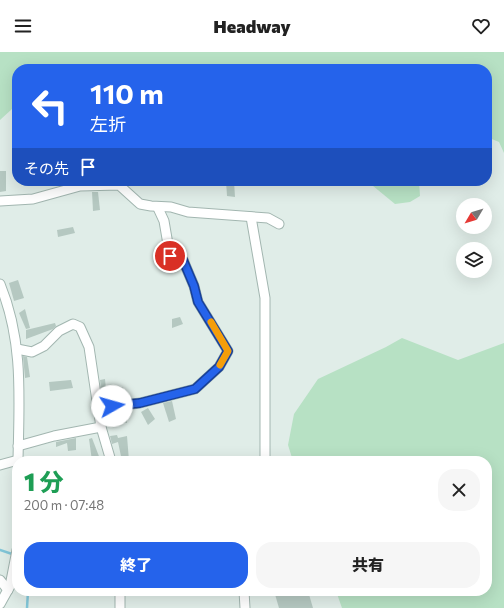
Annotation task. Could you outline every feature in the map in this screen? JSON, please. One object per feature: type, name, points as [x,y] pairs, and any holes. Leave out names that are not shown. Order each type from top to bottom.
[{"type":"street","points":[[0,201],[33,199],[80,186]]},
{"type":"street","points":[[119,186],[140,204],[158,208],[171,207],[188,212],[268,218],[278,224]]},
{"type":"street","points":[[98,408],[140,403],[195,389],[219,367],[228,351],[198,302],[194,286],[183,260],[170,256],[164,221],[158,208]]},
{"type":"street","points":[[251,217],[265,298],[266,456]]},
{"type":"street","points":[[0,284],[10,308],[19,362],[18,456]]},
{"type":"street","points":[[16,349],[32,352],[44,346],[59,331],[73,324],[80,327],[89,347],[101,427],[110,456]]},
{"type":"street","points":[[18,446],[54,436],[101,427]]},
{"type":"street","points":[[0,465],[12,462]]},
{"type":"street","points":[[0,604],[8,590],[12,572]]},
{"type":"street","points":[[0,580],[8,590]]},
{"type":"street","points":[[120,596],[120,608]]},
{"type":"street","points":[[244,596],[245,608]]},
{"type":"green space","points":[[0,52],[504,52],[504,153],[499,142],[492,139],[492,64],[12,64],[12,109],[0,120]]},
{"type":"green space","points":[[373,186],[419,186],[420,196],[410,202],[395,204]]},
{"type":"green space","points":[[402,338],[458,360],[504,343],[504,608],[342,608],[338,596],[492,596],[492,456],[291,456],[288,445],[294,414],[318,379]]},
{"type":"building","points":[[0,171],[6,171],[6,191],[0,192]]},
{"type":"building","points":[[226,186],[234,186],[235,197],[227,196]]},
{"type":"building","points":[[92,192],[98,192],[100,210],[93,211]]},
{"type":"building","points":[[73,227],[75,233],[58,237],[57,230]]},
{"type":"building","points":[[18,280],[24,298],[14,301],[9,283]]},
{"type":"building","points":[[25,309],[30,328],[26,329],[19,313]]},
{"type":"building","points":[[180,317],[183,324],[172,328],[172,319]]},
{"type":"building","points":[[55,323],[56,326],[53,329],[26,339],[26,330]]},
{"type":"building","points":[[23,356],[27,357],[30,377],[25,378]]},
{"type":"building","points":[[105,379],[106,389],[123,387],[124,395],[102,397],[100,380]]},
{"type":"building","points":[[71,380],[73,388],[50,391],[49,382]]},
{"type":"building","points":[[172,401],[176,419],[169,422],[163,403]]},
{"type":"building","points":[[148,408],[155,419],[148,425],[141,412]]},
{"type":"building","points":[[127,411],[127,423],[119,423],[120,412]]},
{"type":"building","points":[[117,435],[118,438],[127,436],[129,456],[121,456],[118,442],[112,444],[110,436]]},
{"type":"building","points":[[76,438],[76,450],[68,451],[67,443],[56,447],[56,442]]},
{"type":"building","points":[[92,438],[99,456],[91,456],[89,439]]},
{"type":"building","points":[[275,596],[309,596],[313,608],[279,608]]},
{"type":"waterway","points":[[0,550],[12,554]]},
{"type":"waterway","points":[[27,608],[28,596]]},
{"type":"slow traffic","points":[[211,322],[228,351],[220,365]]},
{"type":"route","points":[[112,406],[140,403],[195,389],[219,367],[228,351],[198,302],[194,286],[183,260],[170,256]]}]
